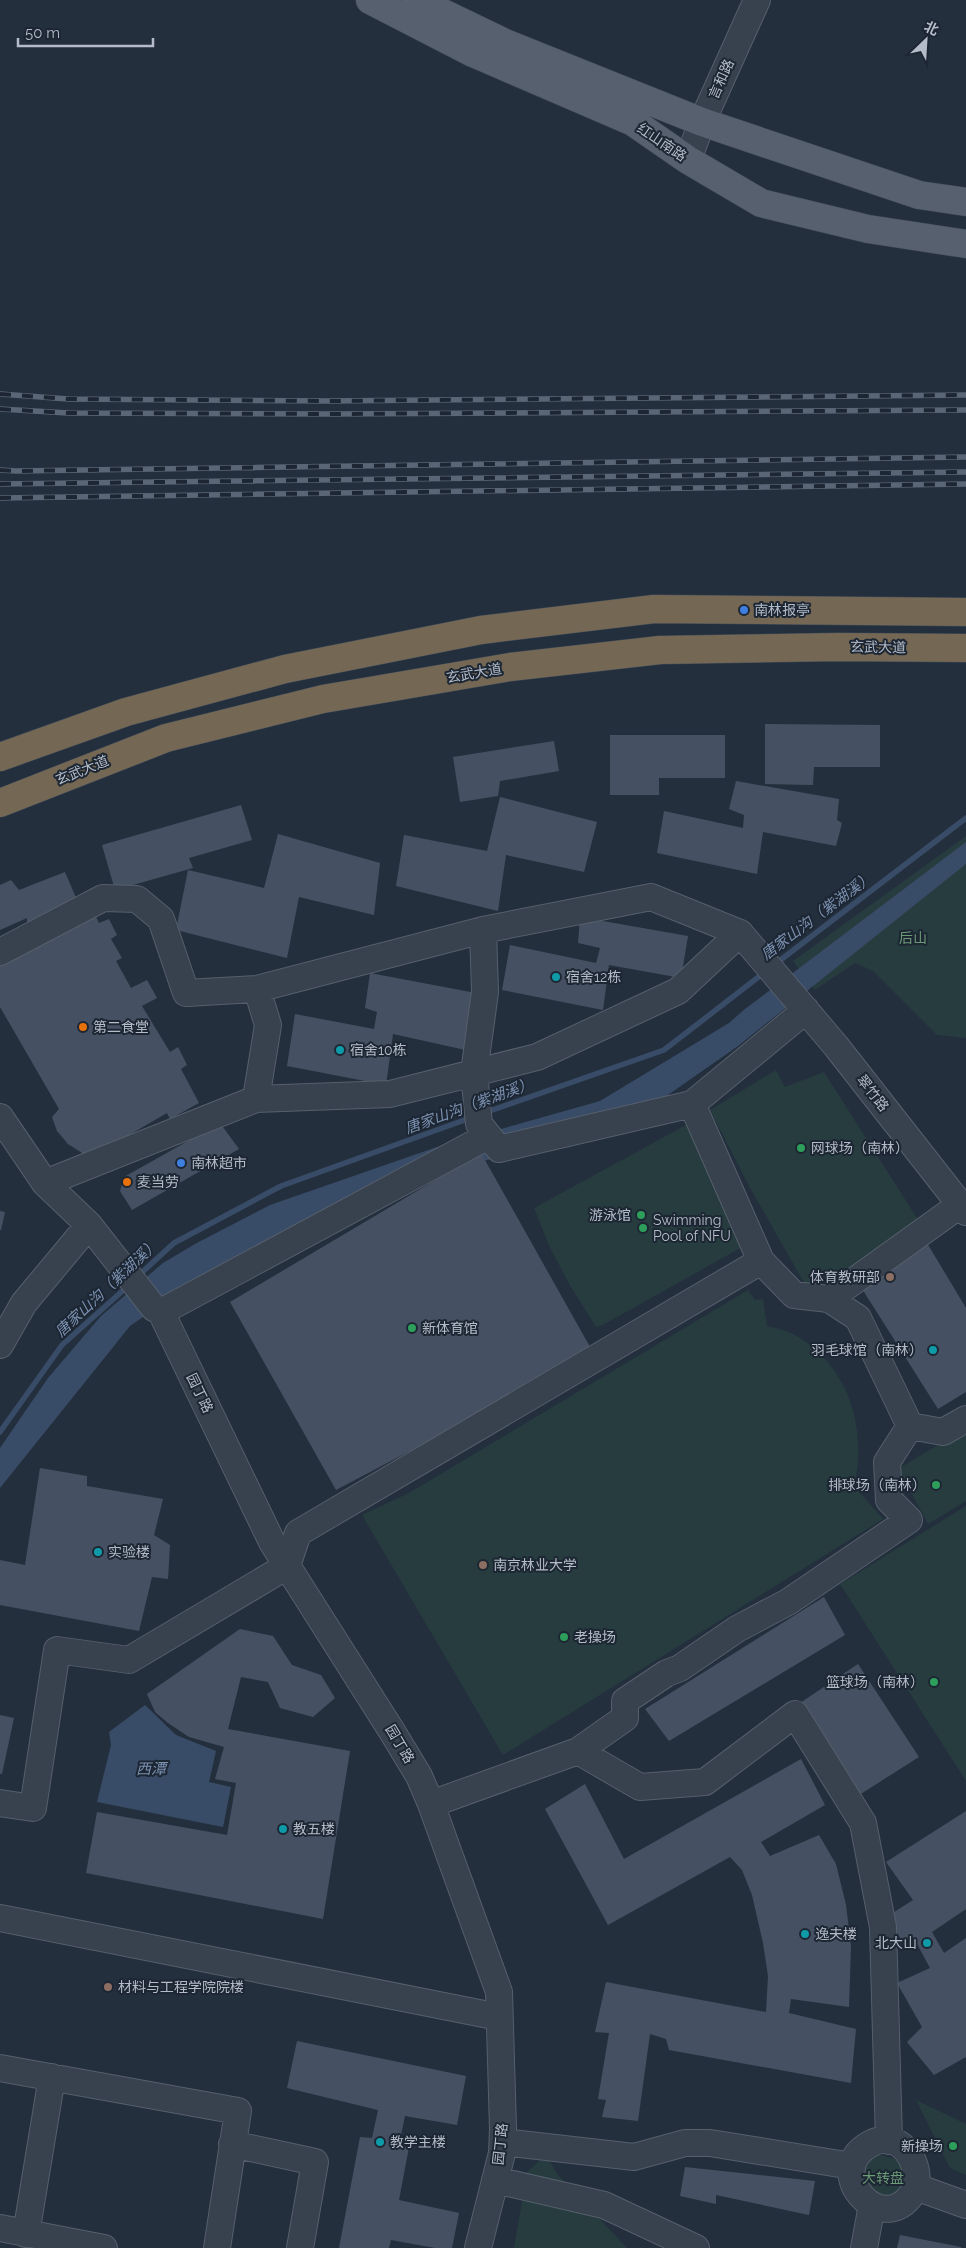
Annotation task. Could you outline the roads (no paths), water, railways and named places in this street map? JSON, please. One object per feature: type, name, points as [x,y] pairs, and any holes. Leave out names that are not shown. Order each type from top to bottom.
[{"type":"highway","points":[[0,757],[126,712],[285,669],[481,630],[654,609],[966,612]]},
{"type":"highway","name":"玄武大道","points":[[0,803],[166,738],[323,699],[510,667],[660,650],[839,647],[966,648]]},
{"type":"main road","name":"红山南路","points":[[370,0],[473,53],[633,122],[688,160],[761,203],[868,229],[966,244]]},
{"type":"main road","name":"红山南路","points":[[416,0],[505,43],[702,122],[919,195],[966,202]]},
{"type":"street","name":"言和路","points":[[688,160],[702,122],[757,0]]},
{"type":"street","points":[[0,952],[103,898],[137,899],[161,919],[186,993],[257,989],[483,930],[651,897],[740,932],[678,991],[537,1058],[390,1094],[256,1099],[45,1184]]},
{"type":"street","points":[[483,930],[485,992],[474,1073],[481,1121],[499,1149],[692,1104],[806,1010]]},
{"type":"street","name":"翠竹路","points":[[740,932],[806,1010],[964,1208]]},
{"type":"street","points":[[256,1099],[268,1025],[257,989]]},
{"type":"street","points":[[692,1104],[761,1261],[794,1295],[829,1299],[858,1318],[910,1426]]},
{"type":"street","name":"园丁路","points":[[0,1117],[45,1184],[89,1225],[154,1308],[161,1312],[272,1542],[393,1733],[419,1776],[431,1804],[499,1992],[503,2142],[502,2153],[478,2248]]},
{"type":"street","points":[[161,1312],[481,1121]]},
{"type":"street","points":[[829,1299],[964,1208]]},
{"type":"street","points":[[0,1345],[24,1303],[89,1225]]},
{"type":"street","points":[[0,1803],[34,1808],[57,1650],[129,1660],[287,1566],[298,1533],[761,1261]]},
{"type":"street","points":[[910,1426],[943,1432],[966,1419]]},
{"type":"street","points":[[431,1804],[578,1751],[624,1718],[625,1702],[667,1673],[680,1668],[737,1629],[788,1602],[909,1520],[889,1500],[886,1462],[910,1426]]},
{"type":"street","points":[[578,1751],[640,1788],[705,1782],[795,1714],[863,1823],[883,1927],[889,2141]]},
{"type":"street","points":[[0,1918],[499,2017]]},
{"type":"street","points":[[0,2068],[238,2111],[217,2248]]},
{"type":"street","points":[[26,2234],[52,2078]]},
{"type":"street","points":[[882,2140],[897,2143],[908,2150],[914,2162],[918,2176],[916,2187],[911,2197],[904,2204],[893,2208],[880,2208],[872,2205],[857,2192],[852,2179],[852,2166],[859,2154],[869,2144],[882,2140]]},
{"type":"street","points":[[503,2142],[634,2157],[685,2143],[710,2143],[852,2166]]},
{"type":"street","points":[[232,2144],[315,2162],[300,2248]]},
{"type":"street","points":[[495,2180],[604,2205],[696,2248]]},
{"type":"street","points":[[916,2187],[966,2205]]},
{"type":"street","points":[[864,2248],[872,2205]]},
{"type":"street","points":[[0,2228],[104,2248]]},
{"type":"water","points":[[966,842],[966,864],[738,1046],[665,1097],[607,1127],[429,1176],[186,1287],[130,1326],[0,1488],[0,1448],[48,1378],[101,1316],[163,1263],[270,1205],[437,1147],[600,1101],[729,1023]]},
{"type":"water","name":"西潭","points":[[145,1705],[176,1735],[216,1751],[209,1782],[231,1787],[223,1827],[97,1802],[111,1745],[109,1732]]},
{"type":"waterway","name":"唐家山沟（紫湖溪）","points":[[774,965],[966,818]]},
{"type":"waterway","name":"唐家山沟（紫湖溪）","points":[[484,1113],[664,1050],[765,972]]},
{"type":"waterway","name":"唐家山沟（紫湖溪）","points":[[138,1276],[174,1243],[281,1186],[473,1117]]},
{"type":"waterway","name":"唐家山沟（紫湖溪）","points":[[0,1432],[62,1345],[128,1286]]},
{"type":"railway","points":[[0,394],[68,399],[329,401],[966,395]]},
{"type":"railway","points":[[0,409],[68,413],[333,414],[966,410]]},
{"type":"railway","points":[[0,470],[966,457]]},
{"type":"railway","points":[[0,484],[966,472]]},
{"type":"railway","points":[[0,498],[966,484]]},
{"type":"place","name":"南林报亭","points":[[744,610]]},
{"type":"place","name":"宿舍12栋","points":[[556,977]]},
{"type":"place","name":"第二食堂","points":[[83,1027]]},
{"type":"place","name":"宿舍10栋","points":[[340,1050]]},
{"type":"place","name":"网球场（南林）","points":[[801,1148]]},
{"type":"place","name":"南林超市","points":[[181,1163]]},
{"type":"place","name":"麦当劳","points":[[127,1182]]},
{"type":"place","name":"游泳馆","points":[[641,1215]]},
{"type":"place","name":"Swimming Pool of NFU","points":[[643,1228]]},
{"type":"place","name":"体育教研部","points":[[890,1277]]},
{"type":"place","name":"新体育馆","points":[[412,1328]]},
{"type":"place","name":"羽毛球馆（南林）","points":[[933,1350]]},
{"type":"place","name":"排球场（南林）","points":[[936,1485]]},
{"type":"place","name":"实验楼","points":[[98,1552]]},
{"type":"place","name":"南京林业大学","points":[[483,1565]]},
{"type":"place","name":"老操场","points":[[564,1637]]},
{"type":"place","name":"篮球场（南林）","points":[[934,1682]]},
{"type":"place","name":"教五楼","points":[[283,1829]]},
{"type":"place","name":"逸夫楼","points":[[805,1934]]},
{"type":"place","name":"北大山","points":[[927,1943]]},
{"type":"place","name":"材料与工程学院院楼","points":[[108,1987]]},
{"type":"place","name":"教学主楼","points":[[380,2142]]},
{"type":"place","name":"新操场","points":[[953,2146]]},
{"type":"park label","name":"后山","points":[[913,938]]},
{"type":"park label","name":"大转盘","points":[[883,2178]]}]
